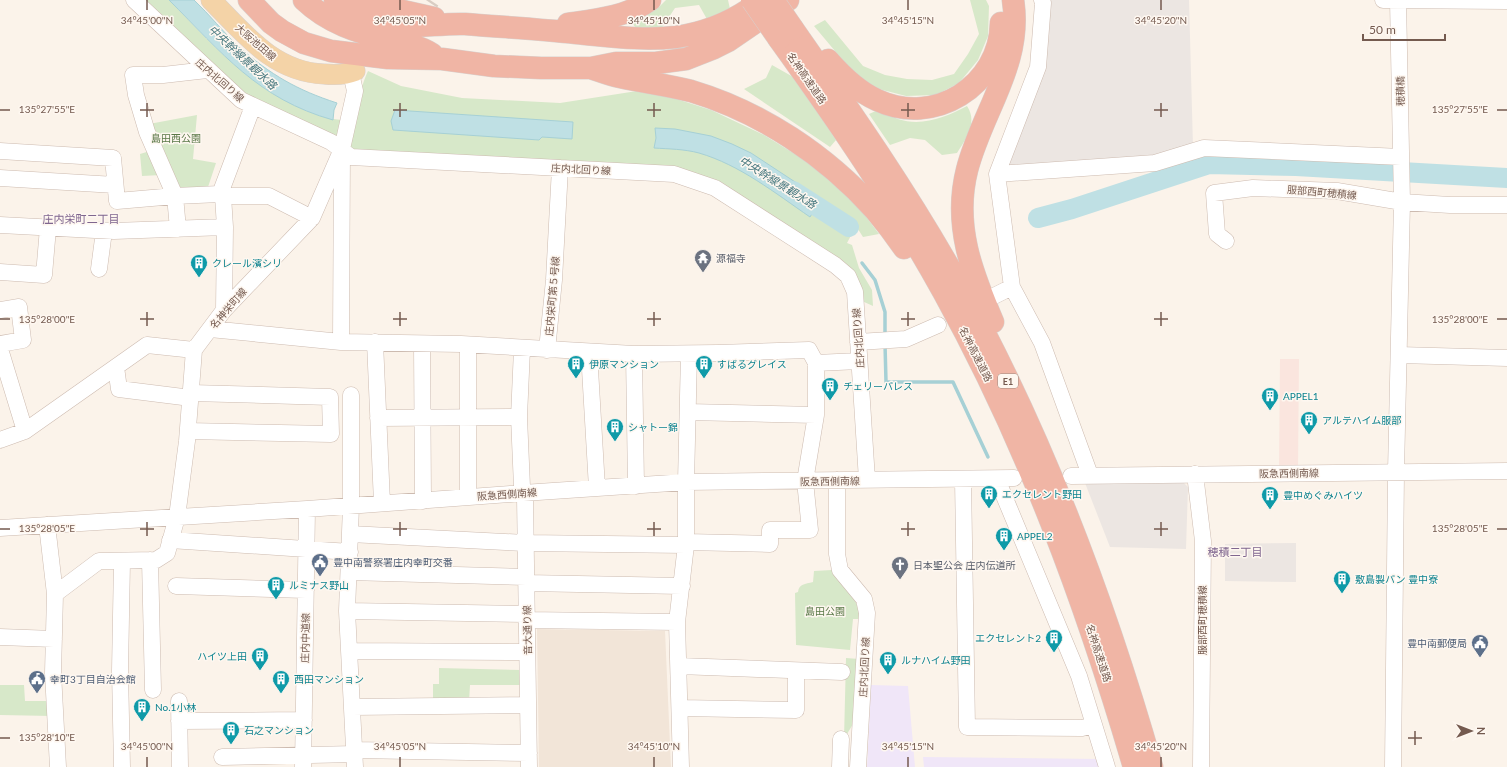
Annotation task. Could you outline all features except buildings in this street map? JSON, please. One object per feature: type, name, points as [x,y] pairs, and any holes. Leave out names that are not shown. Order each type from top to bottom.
[{"type":"highway","points":[[249,0],[271,23],[293,38],[316,48],[346,54],[388,58],[442,59],[494,66],[540,68],[591,68],[616,63],[656,64],[686,59],[714,48],[728,40],[788,0]]},
{"type":"highway","points":[[263,0],[278,22],[293,38]]},
{"type":"highway","points":[[304,0],[322,15],[346,28],[423,48],[442,59]]},
{"type":"highway","points":[[309,0],[323,13],[346,28]]},
{"type":"highway","points":[[335,0],[351,11],[388,25],[415,27],[462,24],[641,38],[675,37],[720,26],[746,12],[763,0]]},
{"type":"highway","points":[[363,0],[376,5],[462,24]]},
{"type":"highway","points":[[397,0],[431,17]]},
{"type":"highway","points":[[540,29],[622,14],[639,7],[650,0]]},
{"type":"highway","name":"名神高速道路","points":[[752,0],[791,31],[818,94],[888,198],[918,246],[995,392],[1055,530],[1093,634],[1134,767]]},
{"type":"highway","name":"名神高速道路","points":[[773,0],[791,31],[858,123],[903,190],[932,238],[985,335],[1032,432],[1090,572],[1127,680],[1152,767]]},
{"type":"highway","points":[[781,0],[791,31],[834,67],[847,81],[878,101],[893,106],[923,108],[937,106],[951,101],[963,94],[983,76],[993,58],[1000,37],[1001,12],[998,0]]},
{"type":"highway","points":[[1013,0],[1015,28],[1010,62],[978,137],[967,171],[963,202],[964,234],[967,252],[979,288],[1041,434],[1076,523],[1109,627]]},
{"type":"highway","points":[[591,68],[619,77],[647,81],[712,99],[750,116],[788,136],[841,176],[875,210],[905,248],[935,295],[993,401],[1055,530]]},
{"type":"main road","name":"大阪池田線","points":[[211,0],[259,47],[285,65],[298,71],[313,74],[352,72]]},
{"type":"street","name":"庄内北回り線","points":[[134,0],[207,70],[241,100],[331,142],[352,157],[674,174],[715,188],[835,265],[848,276],[855,292],[867,480]]},
{"type":"street","points":[[1042,0],[1038,67],[997,174],[1012,287],[1042,343],[1090,476]]},
{"type":"street","points":[[1383,0],[1507,1]]},
{"type":"street","name":"穂積橋","points":[[1394,767],[1396,472],[1402,202],[1398,0]]},
{"type":"street","points":[[178,229],[175,196],[146,132],[136,95],[133,75],[163,75],[207,70]]},
{"type":"street","name":"名神栄町線","points":[[194,350],[224,310],[312,218],[342,149],[355,91],[352,72]]},
{"type":"street","points":[[224,310],[225,227],[221,195],[253,106]]},
{"type":"street","points":[[997,174],[1155,163],[1204,148],[1401,159]]},
{"type":"street","points":[[341,342],[342,149]]},
{"type":"street","points":[[0,151],[113,158],[117,201],[175,196],[269,196],[312,218]]},
{"type":"street","name":"庄内栄町第５号線","points":[[210,329],[341,342],[468,345],[547,350],[554,280],[560,168]]},
{"type":"street","points":[[0,178],[115,185]]},
{"type":"street","name":"服部西町穂積線","points":[[1226,242],[1217,234],[1214,193],[1253,188],[1337,191],[1402,202],[1450,205],[1507,205]]},
{"type":"street","points":[[0,225],[104,231],[225,227]]},
{"type":"street","points":[[0,272],[44,274],[48,228]]},
{"type":"street","points":[[99,269],[104,231]]},
{"type":"street","points":[[992,297],[1012,287]]},
{"type":"street","points":[[0,310],[19,307],[23,340],[0,344]]},
{"type":"street","points":[[858,342],[906,340],[938,325]]},
{"type":"street","points":[[375,342],[382,504]]},
{"type":"street","points":[[422,344],[422,501]]},
{"type":"street","points":[[0,440],[25,430],[146,345],[194,350],[188,431],[177,517],[167,553],[156,560],[99,561],[55,594]]},
{"type":"street","points":[[468,345],[468,497]]},
{"type":"street","points":[[0,349],[25,430]]},
{"type":"street","points":[[522,349],[519,417],[523,493]]},
{"type":"street","points":[[350,534],[525,543],[770,544],[770,530],[810,530],[805,481],[816,414],[816,362],[809,350],[689,354],[634,354],[547,350]]},
{"type":"street","points":[[589,352],[597,488]]},
{"type":"street","points":[[634,354],[636,486]]},
{"type":"street","points":[[681,767],[678,622],[686,543],[689,354]]},
{"type":"street","points":[[1399,355],[1507,358]]},
{"type":"street","points":[[816,362],[859,362]]},
{"type":"street","points":[[116,367],[119,389],[191,395],[330,397],[331,434],[188,431]]},
{"type":"street","points":[[350,395],[351,506],[347,611],[355,757]]},
{"type":"street","points":[[688,412],[816,414]]},
{"type":"street","points":[[378,418],[423,419],[519,417]]},
{"type":"street","name":"阪急西側南線","points":[[1071,476],[1507,472]]},
{"type":"street","name":"服部西町穂積線","points":[[1195,474],[1203,541],[1201,767]]},
{"type":"street","name":"阪急西側南線","points":[[0,528],[382,504],[686,482],[1014,478]]},
{"type":"street","points":[[963,479],[967,727],[1082,728],[1094,725]]},
{"type":"street","points":[[997,479],[1079,676],[1106,767]]},
{"type":"street","name":"庄内北回り線","points":[[837,480],[837,554],[840,570],[864,599],[867,613],[858,767]]},
{"type":"street","name":"音大通り線","points":[[523,493],[525,497],[529,760]]},
{"type":"street","name":"庄内中道線","points":[[303,761],[307,509]]},
{"type":"street","points":[[47,525],[55,594],[53,673],[58,767]]},
{"type":"street","points":[[170,540],[350,552]]},
{"type":"street","points":[[150,560],[153,690]]},
{"type":"street","points":[[122,561],[120,671],[122,767]]},
{"type":"street","points":[[349,572],[682,586]]},
{"type":"street","points":[[176,586],[306,590]]},
{"type":"street","points":[[347,611],[678,622]]},
{"type":"street","points":[[0,637],[54,639]]},
{"type":"street","points":[[350,651],[527,652]]},
{"type":"street","points":[[679,666],[842,672]]},
{"type":"street","points":[[680,708],[796,710],[796,670]]},
{"type":"street","points":[[179,701],[180,767]]},
{"type":"street","points":[[352,707],[528,705]]},
{"type":"street","points":[[179,721],[304,720]]},
{"type":"street","points":[[840,767],[841,742],[849,739],[860,727]]},
{"type":"street","points":[[222,757],[303,761],[355,757],[529,760]]},
{"type":"shaded area","points":[[1047,0],[1189,0],[1193,147],[1156,157],[1007,167],[1044,70],[1048,39],[1049,12]]},
{"type":"shaded area","points":[[1280,359],[1299,359],[1298,469],[1279,469]]},
{"type":"shaded area","points":[[1183,482],[1188,487],[1186,549],[1110,547],[1085,483]]},
{"type":"shaded area","points":[[1296,543],[1296,582],[1225,581],[1225,544]]},
{"type":"shaded area","points":[[537,629],[665,631],[671,767],[539,767]]},
{"type":"shaded area","points":[[871,685],[908,686],[915,767],[867,767]]},
{"type":"shaded area","points":[[923,757],[1100,759],[1102,767],[924,767]]},
{"type":"green space","points":[[140,0],[169,0],[230,61],[264,88],[282,99],[307,111],[327,118],[343,120],[337,137],[244,97]]},
{"type":"green space","points":[[666,0],[728,0],[730,9],[708,21],[699,5],[675,8],[661,29],[637,30],[633,24],[658,8]]},
{"type":"green space","points":[[970,0],[986,0],[989,6],[988,36],[978,60],[959,83],[936,95],[906,96],[875,88],[856,76],[814,26],[825,20],[863,66],[885,75],[907,79],[932,80],[954,74],[968,54],[979,34]]},
{"type":"green space","points":[[772,65],[795,78],[836,140],[830,147],[744,89],[766,78]]},
{"type":"green space","points":[[368,71],[401,86],[462,98],[560,103],[637,91],[667,96],[711,110],[764,135],[811,164],[856,203],[879,234],[863,237],[856,226],[847,243],[852,245],[859,268],[872,290],[873,306],[862,301],[841,264],[721,182],[673,168],[352,153],[349,148],[350,132],[359,97]]},
{"type":"green space","points":[[967,106],[970,112],[971,124],[967,136],[957,153],[942,155],[925,140],[910,138],[890,145],[869,114],[878,110],[896,118],[916,122],[934,120]]},
{"type":"green space","name":"島田西公園","points":[[197,115],[193,159],[216,163],[207,190],[181,188],[177,183],[149,124]]},
{"type":"green space","points":[[150,151],[161,175],[142,176],[140,154]]},
{"type":"green space","name":"島田公園","points":[[832,570],[854,599],[861,619],[853,619],[850,650],[796,645],[795,593],[798,592],[801,586],[813,582],[814,571]]},
{"type":"green space","points":[[846,658],[859,659],[856,719],[844,739]]},
{"type":"green space","points":[[439,668],[521,670],[521,685],[470,685],[469,702],[433,703],[433,684],[439,684]]},
{"type":"green space","points":[[0,685],[24,685],[25,701],[52,701],[52,716],[0,715]]},
{"type":"water","points":[[169,0],[194,0],[239,47],[262,66],[285,81],[309,93],[337,103],[334,110],[333,120],[307,111],[283,100],[262,87],[224,56]]},
{"type":"water","points":[[395,110],[573,122],[572,139],[542,137],[539,140],[393,130],[391,121]]},
{"type":"water","points":[[655,128],[675,129],[711,136],[732,144],[751,153],[821,199],[810,217],[757,180],[714,158],[699,153],[676,149],[654,148],[656,138]]},
{"type":"waterway","points":[[1038,218],[1072,209],[1209,164],[1296,166],[1507,178]]},
{"type":"waterway","name":"中央幹線景観水路","points":[[793,191],[849,227]]},
{"type":"waterway","points":[[862,263],[875,280],[885,312],[885,336]]},
{"type":"waterway","points":[[885,344],[886,382],[953,382],[988,457]]},
{"type":"tunnel","points":[[411,26],[430,0]]},
{"type":"place","name":"源福寺","points":[[703,273]]},
{"type":"place","name":"クレール濱シリ","points":[[199,278]]},
{"type":"place","name":"伊原マンション","points":[[576,379]]},
{"type":"place","name":"すばるグレイス","points":[[704,379]]},
{"type":"place","name":"チェリーパレス","points":[[830,401]]},
{"type":"place","name":"APPEL1","points":[[1270,411]]},
{"type":"place","name":"アルテハイム服部","points":[[1309,435]]},
{"type":"place","name":"シャトー錦","points":[[615,442]]},
{"type":"place","name":"エクセレント野田","points":[[989,509]]},
{"type":"place","name":"豊中めぐみハイツ","points":[[1270,510]]},
{"type":"place","name":"APPEL2","points":[[1004,551]]},
{"type":"place","name":"豊中南警察署庄内幸町交番","points":[[320,577]]},
{"type":"place","name":"日本聖公会 庄内伝道所","points":[[900,580]]},
{"type":"place","name":"敷島製パン 豊中寮","points":[[1342,594]]},
{"type":"place","name":"ルミナス野山","points":[[276,600]]},
{"type":"place","name":"エクセレント2","points":[[1054,653]]},
{"type":"place","name":"豊中南郵便局","points":[[1480,658]]},
{"type":"place","name":"ハイツ上田","points":[[260,671]]},
{"type":"place","name":"ルナハイム野田","points":[[888,675]]},
{"type":"place","name":"幸町3丁目自治会館","points":[[37,694]]},
{"type":"place","name":"西田マンション","points":[[281,694]]},
{"type":"place","name":"No.1小林","points":[[142,722]]},
{"type":"place","name":"石之マンション","points":[[231,745]]},
{"type":"district","name":"庄内栄町二丁目","points":[[81,218]]},
{"type":"district","name":"穂積二丁目","points":[[1235,551]]}]
